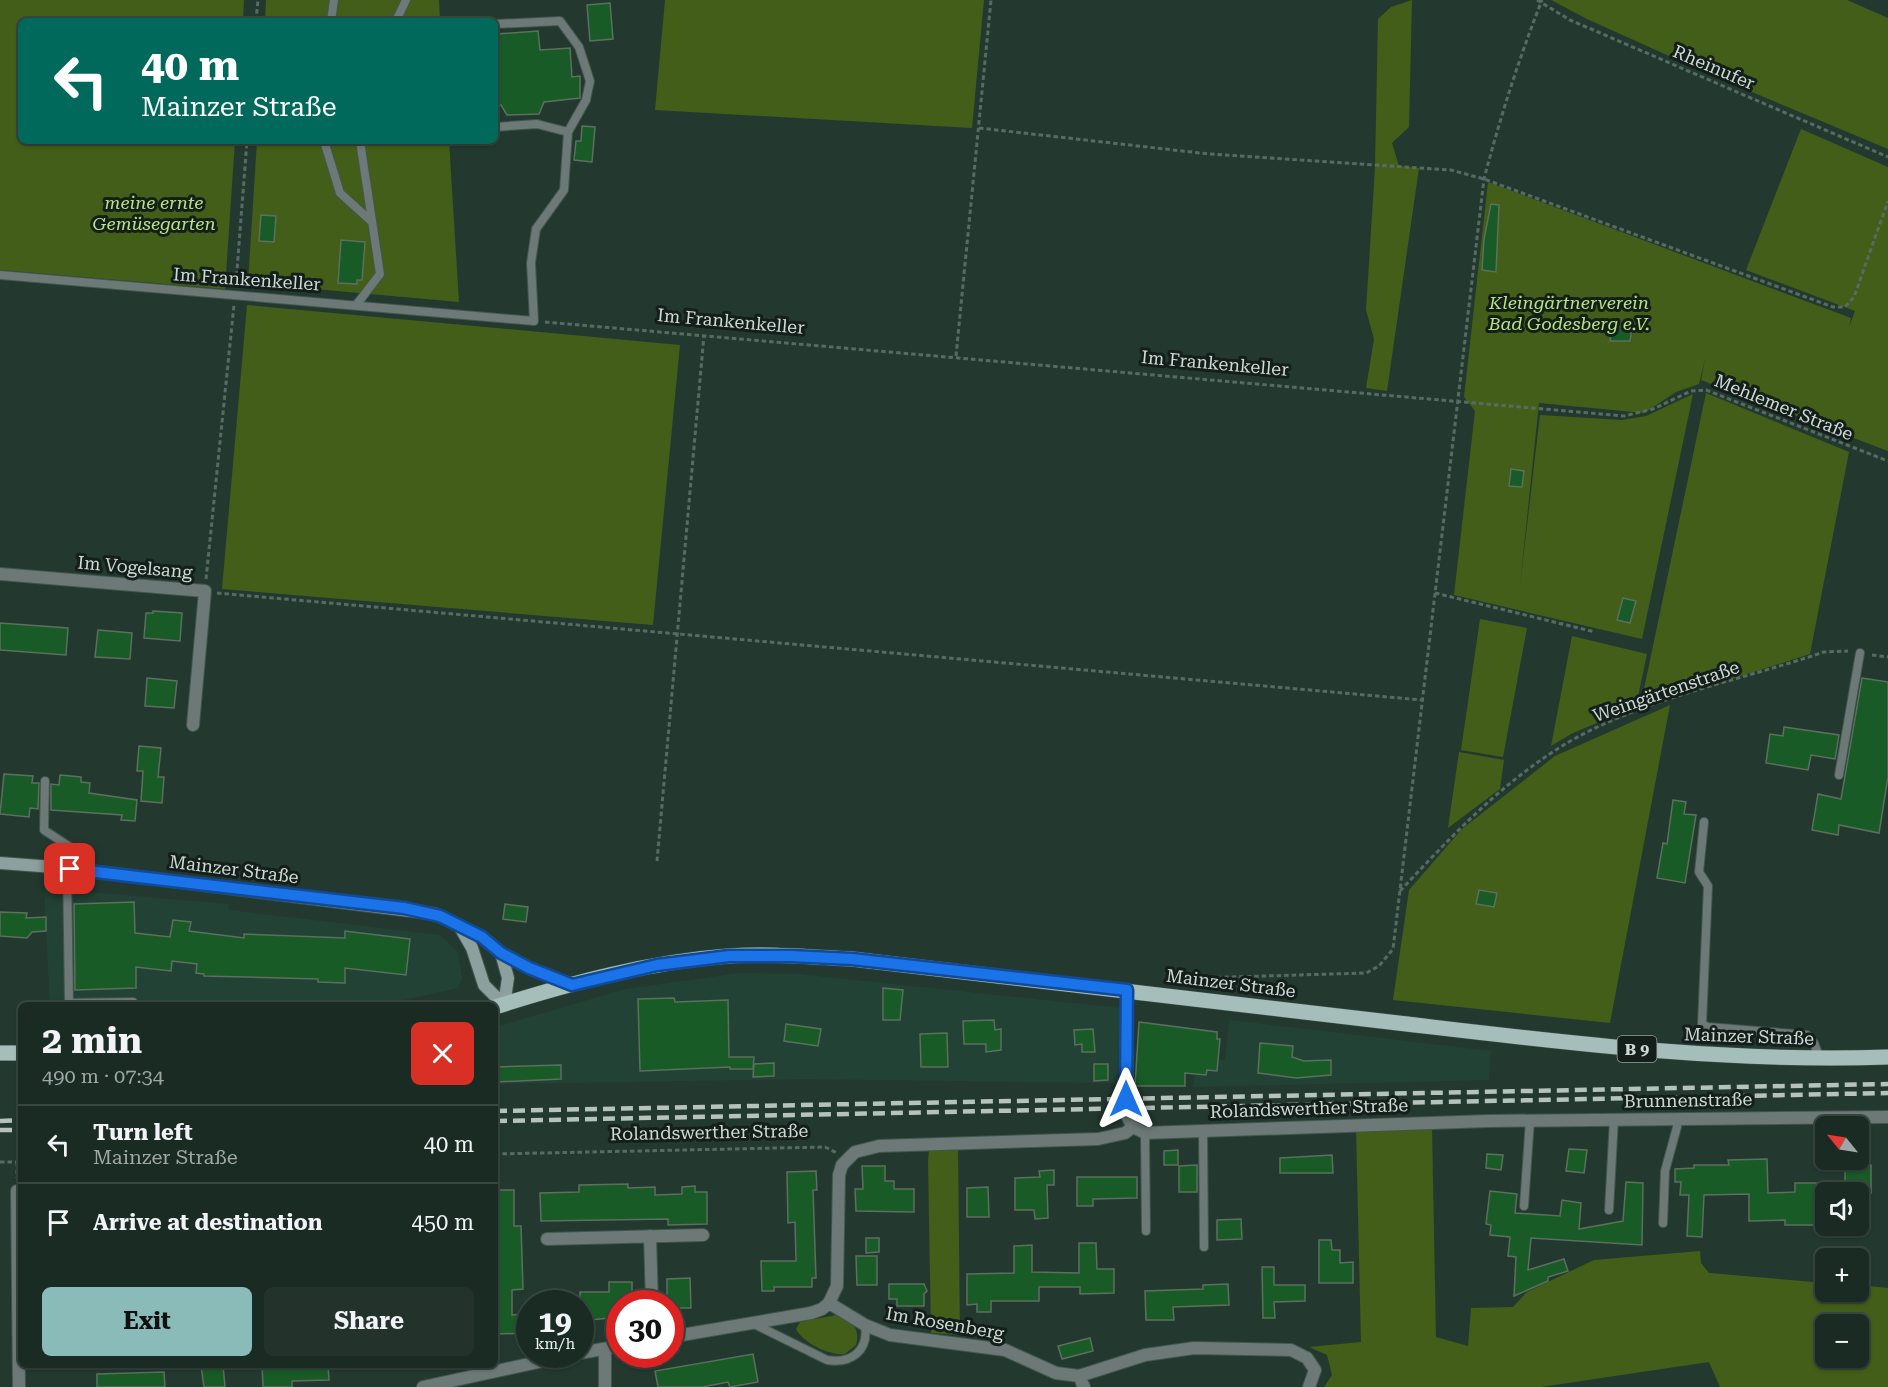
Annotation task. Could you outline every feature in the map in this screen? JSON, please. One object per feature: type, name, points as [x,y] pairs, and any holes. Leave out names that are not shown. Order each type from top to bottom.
[{"type":"main road","name":"Mainzer Straße","points":[[0,863],[72,869],[404,908],[435,914],[482,937],[501,953],[529,968],[572,985]]},
{"type":"main road","points":[[459,926],[472,948],[484,985],[496,1002]]},
{"type":"main road","points":[[499,1006],[508,978],[501,953]]},
{"type":"main road","name":"Mainzer Straße","points":[[499,1006],[572,985],[657,965],[729,956],[791,956],[852,959],[1566,1042],[1692,1054],[1820,1059],[1888,1057]]},
{"type":"main road","points":[[0,1053],[18,1053]]},
{"type":"street","name":"Im Vogelsang","points":[[0,574],[205,591],[193,725]]},
{"type":"street","points":[[684,1334],[811,1313],[822,1309],[829,1303],[837,1286],[839,1175],[847,1157],[864,1148],[1098,1139],[1125,1133],[1133,1127],[1127,1116],[1126,1108],[1127,990]]},
{"type":"street","name":"Brunnenstraße","points":[[1488,1121],[1888,1117]]},
{"type":"street","name":"Rolandswerther Straße","points":[[1133,1127],[1145,1133],[1488,1121]]},
{"type":"street","points":[[17,1191],[18,1289]]},
{"type":"street","points":[[547,1239],[703,1235]]},
{"type":"street","points":[[650,1236],[652,1290]]},
{"type":"street","name":"Im Rosenberg","points":[[829,1303],[865,1325],[890,1335],[1005,1350],[1056,1373],[1082,1381],[1145,1355],[1194,1348],[1291,1350],[1307,1358],[1315,1370],[1309,1387]]},
{"type":"street","points":[[594,1351],[605,1349],[605,1387]]},
{"type":"street","points":[[498,1366],[516,1363]]},
{"type":"street","points":[[19,1368],[19,1387]]},
{"type":"street","points":[[423,1387],[474,1370]]},
{"type":"lane","points":[[331,18],[334,0]]},
{"type":"lane","points":[[397,18],[405,0]]},
{"type":"lane","points":[[498,24],[560,21],[579,47],[590,81],[586,100],[568,132],[564,190],[536,229],[531,262],[534,321]]},
{"type":"lane","points":[[498,127],[537,124],[568,132]]},
{"type":"lane","points":[[325,144],[340,193],[371,222]]},
{"type":"lane","points":[[357,304],[380,274],[360,144]]},
{"type":"lane","name":"Im Frankenkeller","points":[[0,275],[534,321]]},
{"type":"lane","points":[[1839,775],[1860,653]]},
{"type":"lane","points":[[45,781],[44,830],[70,847],[72,869],[66,923],[69,1002]]},
{"type":"lane","points":[[1704,822],[1699,872],[1708,886],[1702,1024],[1708,1027],[1807,1035],[1815,1043],[1820,1059]]},
{"type":"lane","points":[[1663,1223],[1665,1171],[1677,1127],[1677,1118]]},
{"type":"lane","points":[[1609,1210],[1614,1119]]},
{"type":"lane","points":[[1524,1206],[1530,1120]]},
{"type":"lane","points":[[1203,1130],[1204,1247]]},
{"type":"lane","points":[[1145,1133],[1146,1230]]},
{"type":"lane","points":[[748,1322],[827,1360],[840,1362],[854,1357],[861,1351],[867,1336],[865,1325]]},
{"type":"path","points":[[256,18],[258,0]]},
{"type":"path","points":[[956,356],[991,0]]},
{"type":"path","name":"Rheinufer","points":[[1537,0],[1570,20],[1888,157]]},
{"type":"path","points":[[1165,995],[1197,978],[1347,975],[1374,970],[1393,949],[1484,179],[1533,18],[1542,2]]},
{"type":"path","points":[[979,128],[1209,154],[1452,170],[1484,179],[1833,307],[1845,307],[1854,297],[1888,201]]},
{"type":"path","points":[[247,144],[236,295],[205,591],[1422,700]]},
{"type":"path","name":"Im Frankenkeller","points":[[534,321],[1459,401]]},
{"type":"path","points":[[657,861],[704,335]]},
{"type":"path","name":"Mehlemer Straße","points":[[1459,401],[1623,416],[1653,410],[1691,390],[1706,390],[1888,461]]},
{"type":"path","points":[[1435,592],[1595,632]]},
{"type":"path","name":"Weingärtenstraße","points":[[1399,892],[1464,823],[1547,756],[1577,738],[1660,704],[1824,652],[1839,650],[1888,657]]},
{"type":"path","name":"Rolandswerther Straße","points":[[498,1154],[825,1147],[847,1157]]},
{"type":"path","points":[[0,1162],[18,1162]]},
{"type":"shaded area","points":[[44,888],[228,904],[229,910],[440,935],[458,952],[462,978],[458,988],[395,1002],[50,1002]]},
{"type":"shaded area","points":[[740,973],[798,974],[1120,1008],[1118,1083],[803,1079],[498,1084],[498,1026],[626,989]]},
{"type":"shaded area","points":[[1229,1020],[1491,1051],[1489,1080],[1193,1087],[1197,1058],[1225,1060]]},
{"type":"green space","name":"meine ernte Gemüsegarten","points":[[0,0],[244,0],[243,18],[18,18],[18,144],[235,144],[225,289],[0,270]]},
{"type":"green space","points":[[266,0],[439,0],[440,18],[265,18]]},
{"type":"green space","points":[[665,0],[984,0],[972,128],[655,110]]},
{"type":"green space","points":[[1412,0],[1409,127],[1392,143],[1399,166],[1419,168],[1387,391],[1366,388],[1374,339],[1366,310],[1375,167],[1378,19],[1391,7]]},
{"type":"green space","points":[[1551,0],[1847,0],[1888,18],[1888,149],[1709,74],[1587,19]]},
{"type":"green space","name":"Kleingärtnerverein Bad Godesberg e.V.","points":[[1801,129],[1888,167],[1888,451],[1701,380],[1705,359],[1699,384],[1676,392],[1644,413],[1539,403],[1520,585],[1540,415],[1622,420],[1646,416],[1693,394],[1642,639],[1454,595],[1475,411],[1464,397],[1488,182],[1851,318],[1849,327],[1855,311],[1746,270]]},
{"type":"green space","points":[[257,144],[449,144],[459,302],[248,283]]},
{"type":"green space","points":[[247,305],[680,345],[653,625],[222,589]]},
{"type":"green space","points":[[1706,393],[1849,452],[1810,654],[1640,708]]},
{"type":"green space","points":[[1480,619],[1527,628],[1503,757],[1461,750]]},
{"type":"green space","points":[[1572,636],[1647,654],[1636,706],[1571,734],[1551,746]]},
{"type":"green space","points":[[1670,705],[1610,1023],[1393,1000],[1409,890],[1462,829],[1555,756]]},
{"type":"green space","points":[[1459,752],[1504,760],[1500,789],[1448,828]]},
{"type":"green space","points":[[1432,1127],[1436,1337],[1468,1346],[1471,1308],[1513,1307],[1527,1292],[1594,1260],[1700,1251],[1701,1263],[1709,1273],[1815,1282],[1815,1302],[1869,1302],[1869,1286],[1888,1288],[1888,1387],[1720,1387],[1709,1362],[1541,1387],[1324,1387],[1332,1375],[1327,1355],[1309,1347],[1361,1342],[1356,1129]]},
{"type":"green space","points":[[958,1149],[960,1335],[931,1333],[928,1161],[929,1150]]},
{"type":"green space","points":[[836,1315],[846,1319],[856,1329],[856,1345],[845,1354],[832,1353],[818,1348],[804,1339],[796,1329],[800,1322]]},
{"type":"building","points":[[610,3],[613,39],[590,41],[587,5]]},
{"type":"building","points":[[538,31],[540,50],[570,48],[572,77],[580,76],[580,98],[544,102],[539,114],[507,115],[501,105],[498,105],[498,34]]},
{"type":"building","points":[[582,126],[595,127],[592,162],[574,160],[576,141],[581,141]]},
{"type":"building","points":[[1491,204],[1499,205],[1496,272],[1482,270],[1484,239]]},
{"type":"building","points":[[261,215],[276,216],[274,242],[259,241]]},
{"type":"building","points":[[341,240],[365,242],[362,280],[357,280],[357,284],[338,283]]},
{"type":"building","points":[[1612,326],[1632,328],[1630,341],[1610,341]]},
{"type":"building","points":[[1511,469],[1524,471],[1522,487],[1509,486]]},
{"type":"building","points":[[1623,598],[1636,601],[1630,623],[1617,620]]},
{"type":"building","points":[[153,611],[182,613],[180,641],[144,638],[146,613],[153,613]]},
{"type":"building","points":[[0,623],[68,628],[66,655],[0,650]]},
{"type":"building","points":[[98,630],[132,633],[130,659],[95,657]]},
{"type":"building","points":[[147,678],[177,681],[174,708],[145,706]]},
{"type":"building","points":[[1862,678],[1888,682],[1888,777],[1879,833],[1839,825],[1838,835],[1812,830],[1818,794],[1841,799]]},
{"type":"building","points":[[1784,727],[1839,735],[1835,759],[1811,755],[1808,770],[1766,763],[1770,734],[1783,736]]},
{"type":"building","points":[[139,746],[161,748],[158,777],[164,777],[162,803],[141,801],[143,771],[137,771]]},
{"type":"building","points":[[4,774],[33,776],[32,783],[39,783],[38,809],[30,808],[29,817],[0,814]]},
{"type":"building","points":[[60,775],[81,777],[81,782],[90,783],[89,793],[137,800],[135,821],[121,820],[122,815],[51,810],[51,784],[59,785]]},
{"type":"building","points":[[1673,800],[1686,802],[1684,814],[1696,815],[1685,883],[1657,878],[1663,843],[1667,844]]},
{"type":"building","points":[[1479,890],[1497,893],[1494,907],[1476,904]]},
{"type":"building","points":[[134,902],[135,933],[170,937],[173,920],[191,922],[189,931],[244,938],[244,934],[345,938],[345,931],[410,939],[406,975],[345,968],[345,983],[318,982],[318,979],[204,976],[204,974],[196,973],[197,964],[172,961],[171,971],[136,967],[136,988],[75,990],[74,904]]},
{"type":"building","points":[[505,904],[528,907],[526,922],[503,919]]},
{"type":"building","points":[[0,912],[27,913],[26,918],[46,917],[46,931],[32,932],[27,938],[0,936]]},
{"type":"building","points":[[883,988],[903,990],[900,1020],[883,1020]]},
{"type":"building","points":[[674,998],[675,1002],[728,1000],[729,1057],[754,1057],[753,1069],[730,1069],[730,1067],[640,1071],[638,999]]},
{"type":"building","points":[[994,1020],[995,1030],[1001,1029],[1001,1050],[986,1052],[986,1044],[964,1044],[963,1021]]},
{"type":"building","points":[[1139,1022],[1217,1032],[1217,1039],[1220,1039],[1217,1071],[1207,1070],[1206,1075],[1185,1073],[1185,1086],[1135,1086]]},
{"type":"building","points":[[786,1024],[821,1029],[818,1046],[784,1041]]},
{"type":"building","points":[[1093,1029],[1095,1052],[1082,1052],[1082,1044],[1075,1045],[1074,1030]]},
{"type":"building","points":[[947,1033],[948,1067],[921,1067],[920,1034]]},
{"type":"building","points":[[1260,1043],[1293,1046],[1292,1057],[1304,1061],[1331,1060],[1331,1075],[1296,1078],[1258,1073]]},
{"type":"building","points":[[774,1063],[774,1076],[753,1077],[754,1064]]},
{"type":"building","points":[[1094,1064],[1108,1064],[1108,1080],[1094,1081]]},
{"type":"building","points":[[561,1065],[561,1079],[498,1082],[498,1067]]},
{"type":"building","points":[[1569,1149],[1587,1150],[1584,1173],[1566,1171]]},
{"type":"building","points":[[1178,1150],[1178,1165],[1164,1165],[1164,1151]]},
{"type":"building","points":[[1487,1154],[1503,1155],[1501,1170],[1486,1168]]},
{"type":"building","points":[[1332,1155],[1333,1173],[1280,1173],[1280,1158]]},
{"type":"building","points":[[1767,1159],[1768,1193],[1795,1192],[1795,1183],[1815,1183],[1815,1225],[1785,1225],[1785,1220],[1749,1221],[1749,1194],[1704,1195],[1702,1237],[1687,1236],[1689,1195],[1680,1195],[1681,1182],[1675,1182],[1675,1169],[1694,1168],[1694,1165],[1729,1165],[1728,1160]]},
{"type":"building","points":[[1197,1165],[1197,1192],[1179,1192],[1179,1166]]},
{"type":"building","points":[[1869,1165],[1871,1165],[1871,1193],[1869,1193],[1869,1182],[1845,1182],[1845,1170],[1869,1170]]},
{"type":"building","points":[[862,1166],[885,1166],[885,1181],[894,1181],[894,1189],[914,1189],[914,1212],[856,1211],[855,1189],[863,1189]]},
{"type":"building","points":[[1054,1170],[1054,1185],[1047,1185],[1048,1218],[1035,1219],[1034,1210],[1015,1210],[1015,1178],[1040,1177],[1039,1171]]},
{"type":"building","points":[[816,1171],[817,1190],[813,1190],[816,1278],[812,1278],[812,1287],[774,1287],[774,1291],[762,1291],[761,1261],[796,1261],[795,1222],[788,1223],[787,1172]]},
{"type":"building","points":[[1077,1177],[1137,1177],[1137,1198],[1093,1199],[1093,1206],[1077,1206]]},
{"type":"building","points":[[1626,1182],[1643,1183],[1642,1245],[1531,1238],[1528,1270],[1564,1259],[1568,1271],[1548,1277],[1548,1281],[1514,1296],[1516,1257],[1508,1256],[1510,1237],[1490,1235],[1491,1225],[1486,1224],[1490,1191],[1517,1194],[1515,1213],[1560,1216],[1562,1200],[1581,1203],[1579,1229],[1623,1221]]},
{"type":"building","points":[[628,1184],[628,1188],[655,1187],[655,1195],[682,1194],[682,1187],[695,1186],[695,1192],[707,1192],[707,1224],[668,1225],[668,1219],[541,1221],[540,1193],[579,1192],[579,1185]]},
{"type":"building","points":[[988,1187],[989,1217],[967,1217],[967,1188]]},
{"type":"building","points":[[498,1190],[514,1190],[514,1226],[521,1226],[523,1289],[512,1290],[512,1315],[516,1315],[516,1333],[498,1334]]},
{"type":"building","points":[[1241,1219],[1242,1239],[1217,1240],[1217,1220]]},
{"type":"building","points":[[866,1238],[879,1238],[879,1252],[866,1253]]},
{"type":"building","points":[[1319,1240],[1331,1240],[1332,1250],[1340,1250],[1340,1263],[1353,1262],[1353,1283],[1319,1283]]},
{"type":"building","points":[[1079,1243],[1096,1243],[1097,1269],[1114,1269],[1114,1293],[1080,1294],[1080,1287],[1039,1287],[1039,1301],[991,1301],[991,1312],[977,1312],[977,1304],[967,1305],[967,1274],[1014,1273],[1014,1246],[1032,1245],[1032,1272],[1079,1273]]},
{"type":"building","points":[[856,1256],[877,1256],[877,1285],[857,1285]]},
{"type":"building","points":[[1262,1267],[1274,1267],[1274,1285],[1305,1285],[1305,1301],[1274,1302],[1275,1318],[1263,1318]]},
{"type":"building","points":[[690,1278],[691,1308],[684,1308],[684,1290],[667,1290],[667,1279]]},
{"type":"building","points":[[609,1282],[632,1282],[632,1290],[609,1290]]},
{"type":"building","points":[[889,1284],[924,1284],[927,1291],[924,1294],[924,1306],[897,1306],[897,1299],[889,1299]]},
{"type":"building","points":[[1228,1284],[1229,1305],[1173,1307],[1174,1320],[1146,1320],[1145,1291],[1203,1289],[1203,1285]]},
{"type":"building","points":[[594,1292],[606,1292],[606,1318],[594,1320]]},
{"type":"building","points":[[1090,1338],[1093,1351],[1062,1359],[1058,1346]]},
{"type":"building","points":[[753,1354],[758,1382],[730,1387],[728,1382],[702,1387],[658,1387],[655,1371],[684,1368],[684,1366]]},
{"type":"building","points":[[201,1368],[223,1368],[225,1387],[204,1387]]},
{"type":"building","points":[[262,1368],[328,1368],[329,1380],[292,1381],[292,1387],[263,1387]]},
{"type":"building","points":[[164,1372],[165,1387],[97,1387],[97,1374]]},
{"type":"railway","points":[[498,1111],[1888,1084]]},
{"type":"railway","points":[[498,1121],[1888,1093]]},
{"type":"railway","points":[[0,1121],[18,1120]]},
{"type":"railway","points":[[0,1130],[18,1130]]},
{"type":"route","points":[[70,869],[404,908],[435,914],[482,937],[501,953],[529,968],[572,985],[613,973],[657,965],[729,956],[791,956],[852,959],[1127,990],[1126,1099]]}]
